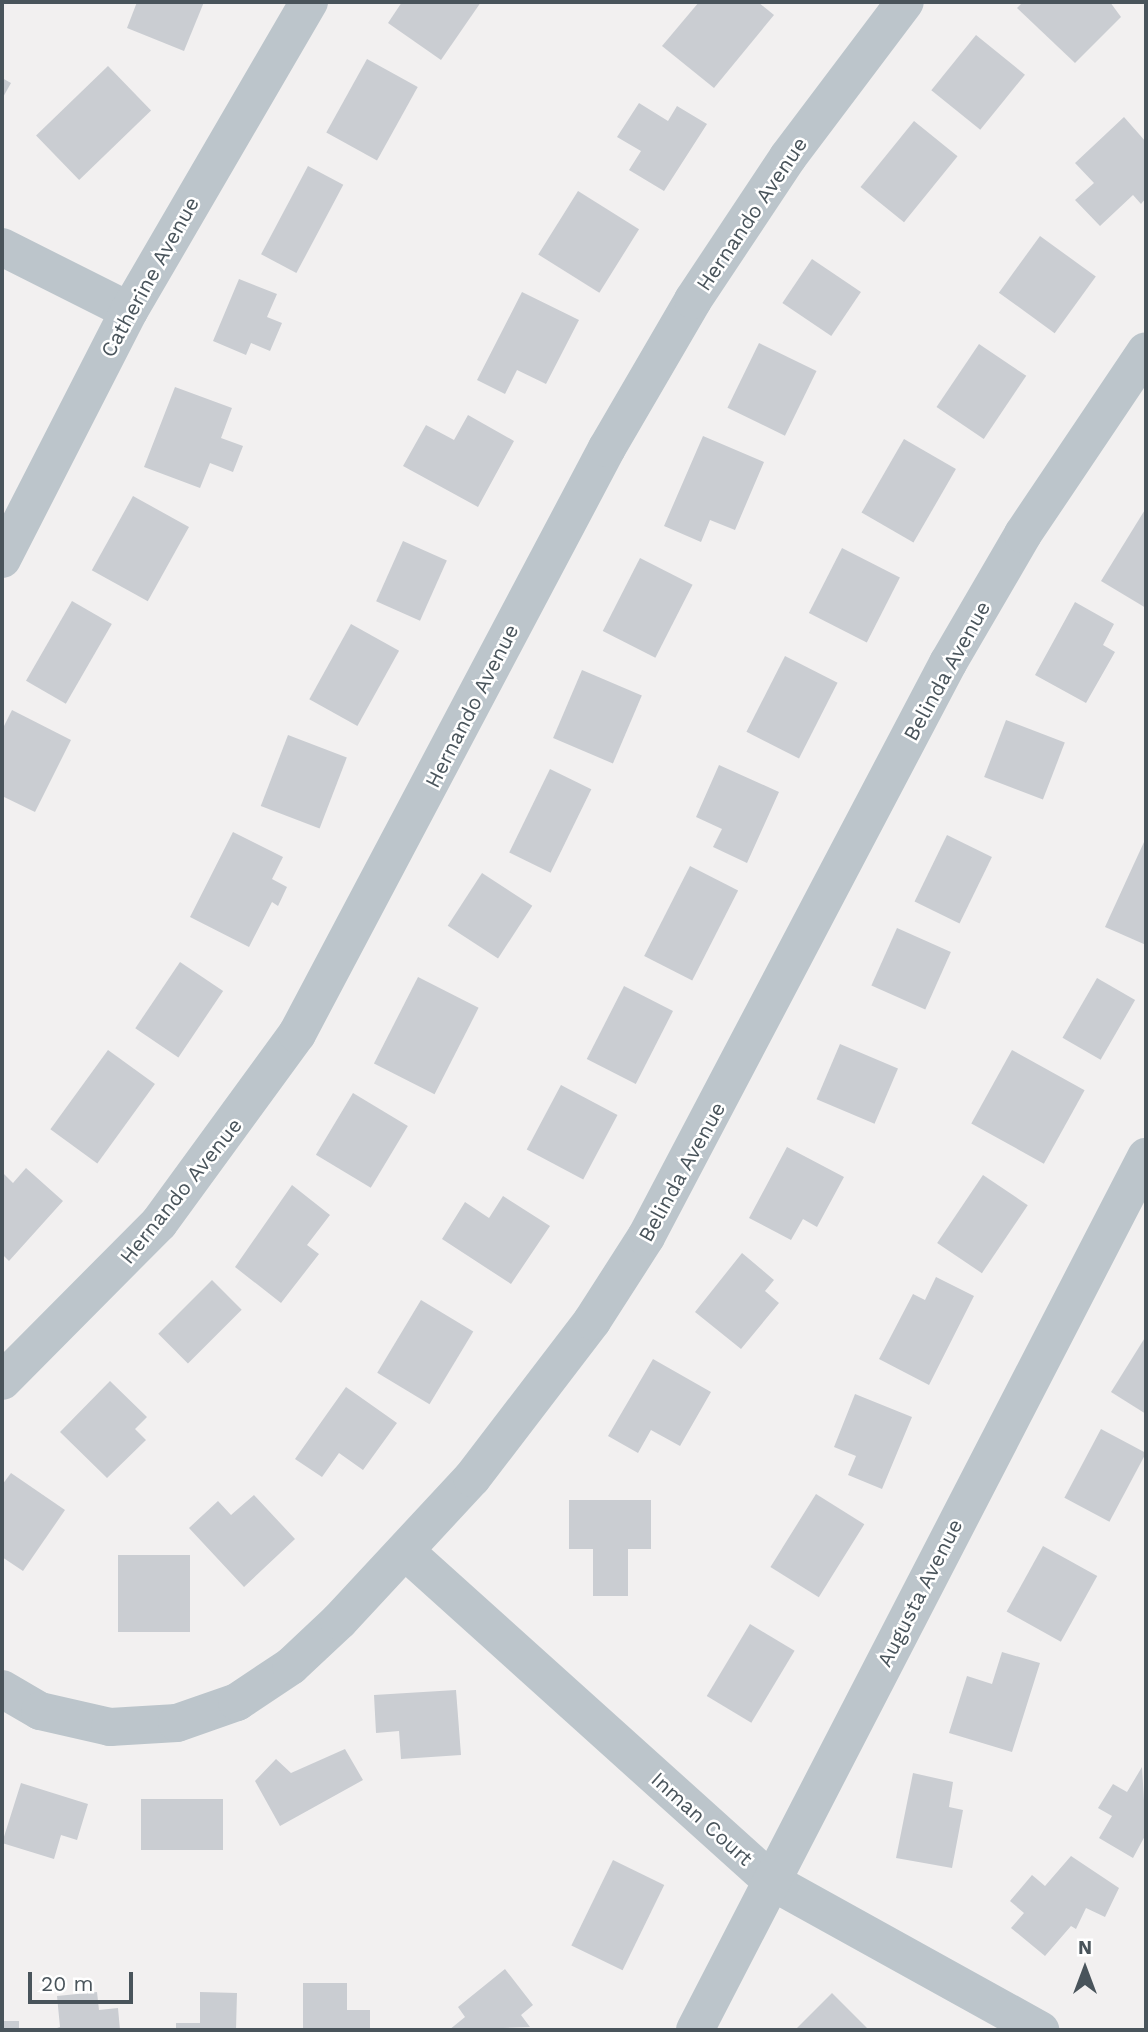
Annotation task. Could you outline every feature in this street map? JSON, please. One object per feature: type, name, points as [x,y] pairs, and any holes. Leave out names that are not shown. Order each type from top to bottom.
[{"type":"street","name":"Catherine Avenue","points":[[2,559],[129,311],[309,2]]},
{"type":"street","name":"Hernando Avenue","points":[[2,1381],[159,1223],[297,1034],[607,447],[680,323],[788,157],[905,2]]},
{"type":"street","points":[[2,247],[129,311]]},
{"type":"street","name":"Belinda Avenue","points":[[2,1689],[40,1711],[110,1727],[177,1723],[237,1702],[290,1666],[405,1551],[534,1401],[646,1237],[955,652],[1030,523],[1146,351]]},
{"type":"street","name":"Augusta Avenue","points":[[695,2030],[1146,1157]]},
{"type":"street","name":"Inman Court","points":[[405,1551],[771,1881],[1040,2030]]},
{"type":"building","points":[[137,2],[204,2],[184,51],[127,28]]},
{"type":"building","points":[[402,2],[481,2],[441,60],[388,23]]},
{"type":"building","points":[[699,2],[758,2],[774,15],[714,88],[662,46]]},
{"type":"building","points":[[1023,2],[1110,2],[1121,17],[1075,63],[1017,8]]},
{"type":"building","points":[[976,35],[1025,75],[980,130],[931,90]]},
{"type":"building","points":[[367,59],[418,87],[377,161],[326,132]]},
{"type":"building","points":[[108,66],[151,111],[79,180],[36,135]]},
{"type":"building","points":[[2,78],[11,83],[2,99]]},
{"type":"building","points":[[639,103],[668,121],[677,106],[707,124],[664,191],[629,170],[641,151],[617,137]]},
{"type":"building","points":[[1124,117],[1146,142],[1146,198],[1141,204],[1133,195],[1100,226],[1075,200],[1094,183],[1075,163]]},
{"type":"building","points":[[914,121],[958,156],[904,222],[861,187]]},
{"type":"building","points":[[308,166],[343,185],[296,273],[261,254]]},
{"type":"building","points":[[578,191],[639,229],[599,293],[538,255]]},
{"type":"building","points":[[1040,236],[1096,277],[1055,333],[999,293]]},
{"type":"building","points":[[812,259],[861,292],[831,336],[782,303]]},
{"type":"building","points":[[239,279],[277,294],[267,317],[282,323],[270,351],[251,343],[246,355],[213,341]]},
{"type":"building","points":[[522,292],[579,320],[546,384],[517,370],[505,394],[477,380]]},
{"type":"building","points":[[759,343],[817,371],[785,436],[727,408]]},
{"type":"building","points":[[979,344],[1026,376],[984,439],[937,407]]},
{"type":"building","points":[[175,387],[232,408],[221,438],[243,446],[233,472],[210,463],[200,488],[144,467]]},
{"type":"building","points":[[468,415],[514,441],[478,507],[403,466],[426,425],[454,440]]},
{"type":"building","points":[[703,436],[764,462],[735,530],[710,520],[701,542],[664,526]]},
{"type":"building","points":[[904,439],[956,469],[913,543],[862,513]]},
{"type":"building","points":[[133,496],[189,527],[148,601],[92,570]]},
{"type":"building","points":[[1146,508],[1146,608],[1101,581]]},
{"type":"building","points":[[403,541],[447,561],[420,621],[376,601]]},
{"type":"building","points":[[842,548],[900,578],[867,643],[809,613]]},
{"type":"building","points":[[640,558],[693,585],[655,658],[603,631]]},
{"type":"building","points":[[72,601],[112,624],[66,704],[26,681]]},
{"type":"building","points":[[1075,602],[1114,624],[1103,645],[1115,652],[1086,703],[1035,675]]},
{"type":"building","points":[[351,624],[399,651],[357,726],[309,699]]},
{"type":"building","points":[[785,656],[838,683],[799,759],[746,732]]},
{"type":"building","points":[[582,670],[642,695],[613,764],[553,738]]},
{"type":"building","points":[[12,710],[71,740],[35,812],[2,796],[2,730]]},
{"type":"building","points":[[1006,720],[1065,743],[1043,800],[984,777]]},
{"type":"building","points":[[288,735],[347,758],[320,829],[261,806]]},
{"type":"building","points":[[719,765],[779,792],[747,863],[713,847],[722,829],[696,817]]},
{"type":"building","points":[[550,769],[591,789],[551,873],[509,853]]},
{"type":"building","points":[[233,832],[283,857],[272,879],[287,887],[278,906],[272,902],[249,947],[190,917]]},
{"type":"building","points":[[947,835],[992,857],[960,923],[915,902]]},
{"type":"building","points":[[1144,842],[1146,843],[1146,945],[1105,927]]},
{"type":"building","points":[[690,866],[738,891],[692,981],[644,956]]},
{"type":"building","points":[[482,873],[532,906],[498,959],[448,926]]},
{"type":"building","points":[[897,928],[951,952],[925,1010],[871,986]]},
{"type":"building","points":[[180,962],[223,991],[178,1057],[135,1028]]},
{"type":"building","points":[[418,977],[479,1008],[435,1094],[374,1063]]},
{"type":"building","points":[[1097,978],[1135,1000],[1101,1060],[1062,1038]]},
{"type":"building","points":[[624,986],[673,1011],[636,1084],[587,1059]]},
{"type":"building","points":[[840,1044],[898,1069],[875,1124],[817,1099]]},
{"type":"building","points":[[108,1050],[155,1084],[97,1163],[50,1129]]},
{"type":"building","points":[[1012,1050],[1085,1090],[1044,1164],[971,1123]]},
{"type":"building","points":[[561,1085],[618,1115],[583,1180],[527,1149]]},
{"type":"building","points":[[353,1093],[408,1126],[371,1188],[316,1155]]},
{"type":"building","points":[[787,1147],[844,1177],[817,1227],[803,1219],[791,1240],[749,1218]]},
{"type":"building","points":[[26,1168],[63,1201],[9,1261],[2,1254],[2,1172],[13,1183]]},
{"type":"building","points":[[983,1175],[1028,1205],[982,1273],[937,1243]]},
{"type":"building","points":[[292,1185],[330,1215],[307,1245],[319,1254],[281,1303],[235,1267]]},
{"type":"building","points":[[503,1196],[550,1226],[511,1284],[442,1239],[465,1202],[489,1218]]},
{"type":"building","points":[[742,1253],[774,1280],[765,1291],[779,1303],[741,1349],[695,1312]]},
{"type":"building","points":[[936,1277],[974,1296],[929,1385],[879,1359],[913,1294],[925,1300]]},
{"type":"building","points":[[212,1280],[242,1310],[188,1363],[158,1334]]},
{"type":"building","points":[[421,1300],[473,1331],[430,1404],[377,1373]]},
{"type":"building","points":[[1146,1336],[1146,1414],[1111,1392]]},
{"type":"building","points":[[653,1359],[711,1392],[680,1446],[651,1430],[638,1453],[608,1436]]},
{"type":"building","points":[[110,1381],[147,1417],[135,1429],[146,1440],[107,1478],[60,1432]]},
{"type":"building","points":[[346,1387],[397,1423],[363,1470],[339,1453],[322,1477],[295,1459]]},
{"type":"building","points":[[855,1394],[912,1417],[882,1489],[848,1475],[856,1456],[834,1447]]},
{"type":"building","points":[[1101,1429],[1146,1453],[1109,1522],[1064,1498]]},
{"type":"building","points":[[11,1473],[65,1510],[23,1571],[2,1557],[2,1485]]},
{"type":"building","points":[[816,1494],[864,1524],[819,1597],[770,1567]]},
{"type":"building","points":[[254,1495],[295,1539],[244,1587],[189,1528],[218,1501],[231,1515]]},
{"type":"building","points":[[569,1500],[651,1500],[651,1549],[628,1549],[628,1596],[593,1596],[593,1549],[569,1549]]},
{"type":"building","points":[[1043,1546],[1097,1576],[1061,1642],[1007,1612]]},
{"type":"building","points":[[118,1555],[190,1555],[190,1632],[118,1632]]},
{"type":"building","points":[[750,1624],[795,1651],[751,1723],[707,1696]]},
{"type":"building","points":[[1002,1652],[1040,1663],[1012,1752],[949,1733],[967,1676],[992,1684]]},
{"type":"building","points":[[456,1690],[461,1755],[401,1759],[399,1731],[376,1733],[374,1695]]},
{"type":"building","points":[[345,1749],[363,1780],[280,1826],[255,1781],[276,1759],[291,1773]]},
{"type":"building","points":[[1142,1767],[1146,1834],[1133,1858],[1099,1838],[1112,1816],[1098,1808],[1113,1784],[1127,1792]]},
{"type":"building","points":[[913,1773],[953,1782],[949,1807],[963,1810],[952,1868],[896,1858]]},
{"type":"building","points":[[21,1783],[88,1804],[77,1840],[61,1835],[54,1859],[2,1843]]},
{"type":"building","points":[[141,1799],[223,1799],[223,1850],[141,1850]]},
{"type":"building","points":[[1071,1856],[1119,1888],[1105,1917],[1086,1908],[1076,1929],[1071,1926],[1045,1956],[1011,1928],[1024,1913],[1010,1901],[1032,1875],[1045,1886]]},
{"type":"building","points":[[613,1860],[664,1885],[623,1970],[571,1945]]},
{"type":"building","points":[[505,1969],[533,2005],[521,2015],[530,2027],[449,2030],[465,2017],[458,2007]]},
{"type":"building","points":[[303,1983],[347,1983],[347,2010],[370,2010],[370,2030],[303,2030]]},
{"type":"building","points":[[97,1992],[99,2010],[118,2008],[120,2030],[51,2030],[60,2027],[57,1996]]},
{"type":"building","points":[[200,1992],[237,1993],[236,2030],[176,2030],[176,2023],[200,2023]]},
{"type":"building","points":[[832,1993],[869,2030],[795,2030]]},
{"type":"building","points":[[2,2021],[19,2021],[19,2030],[2,2030]]}]
